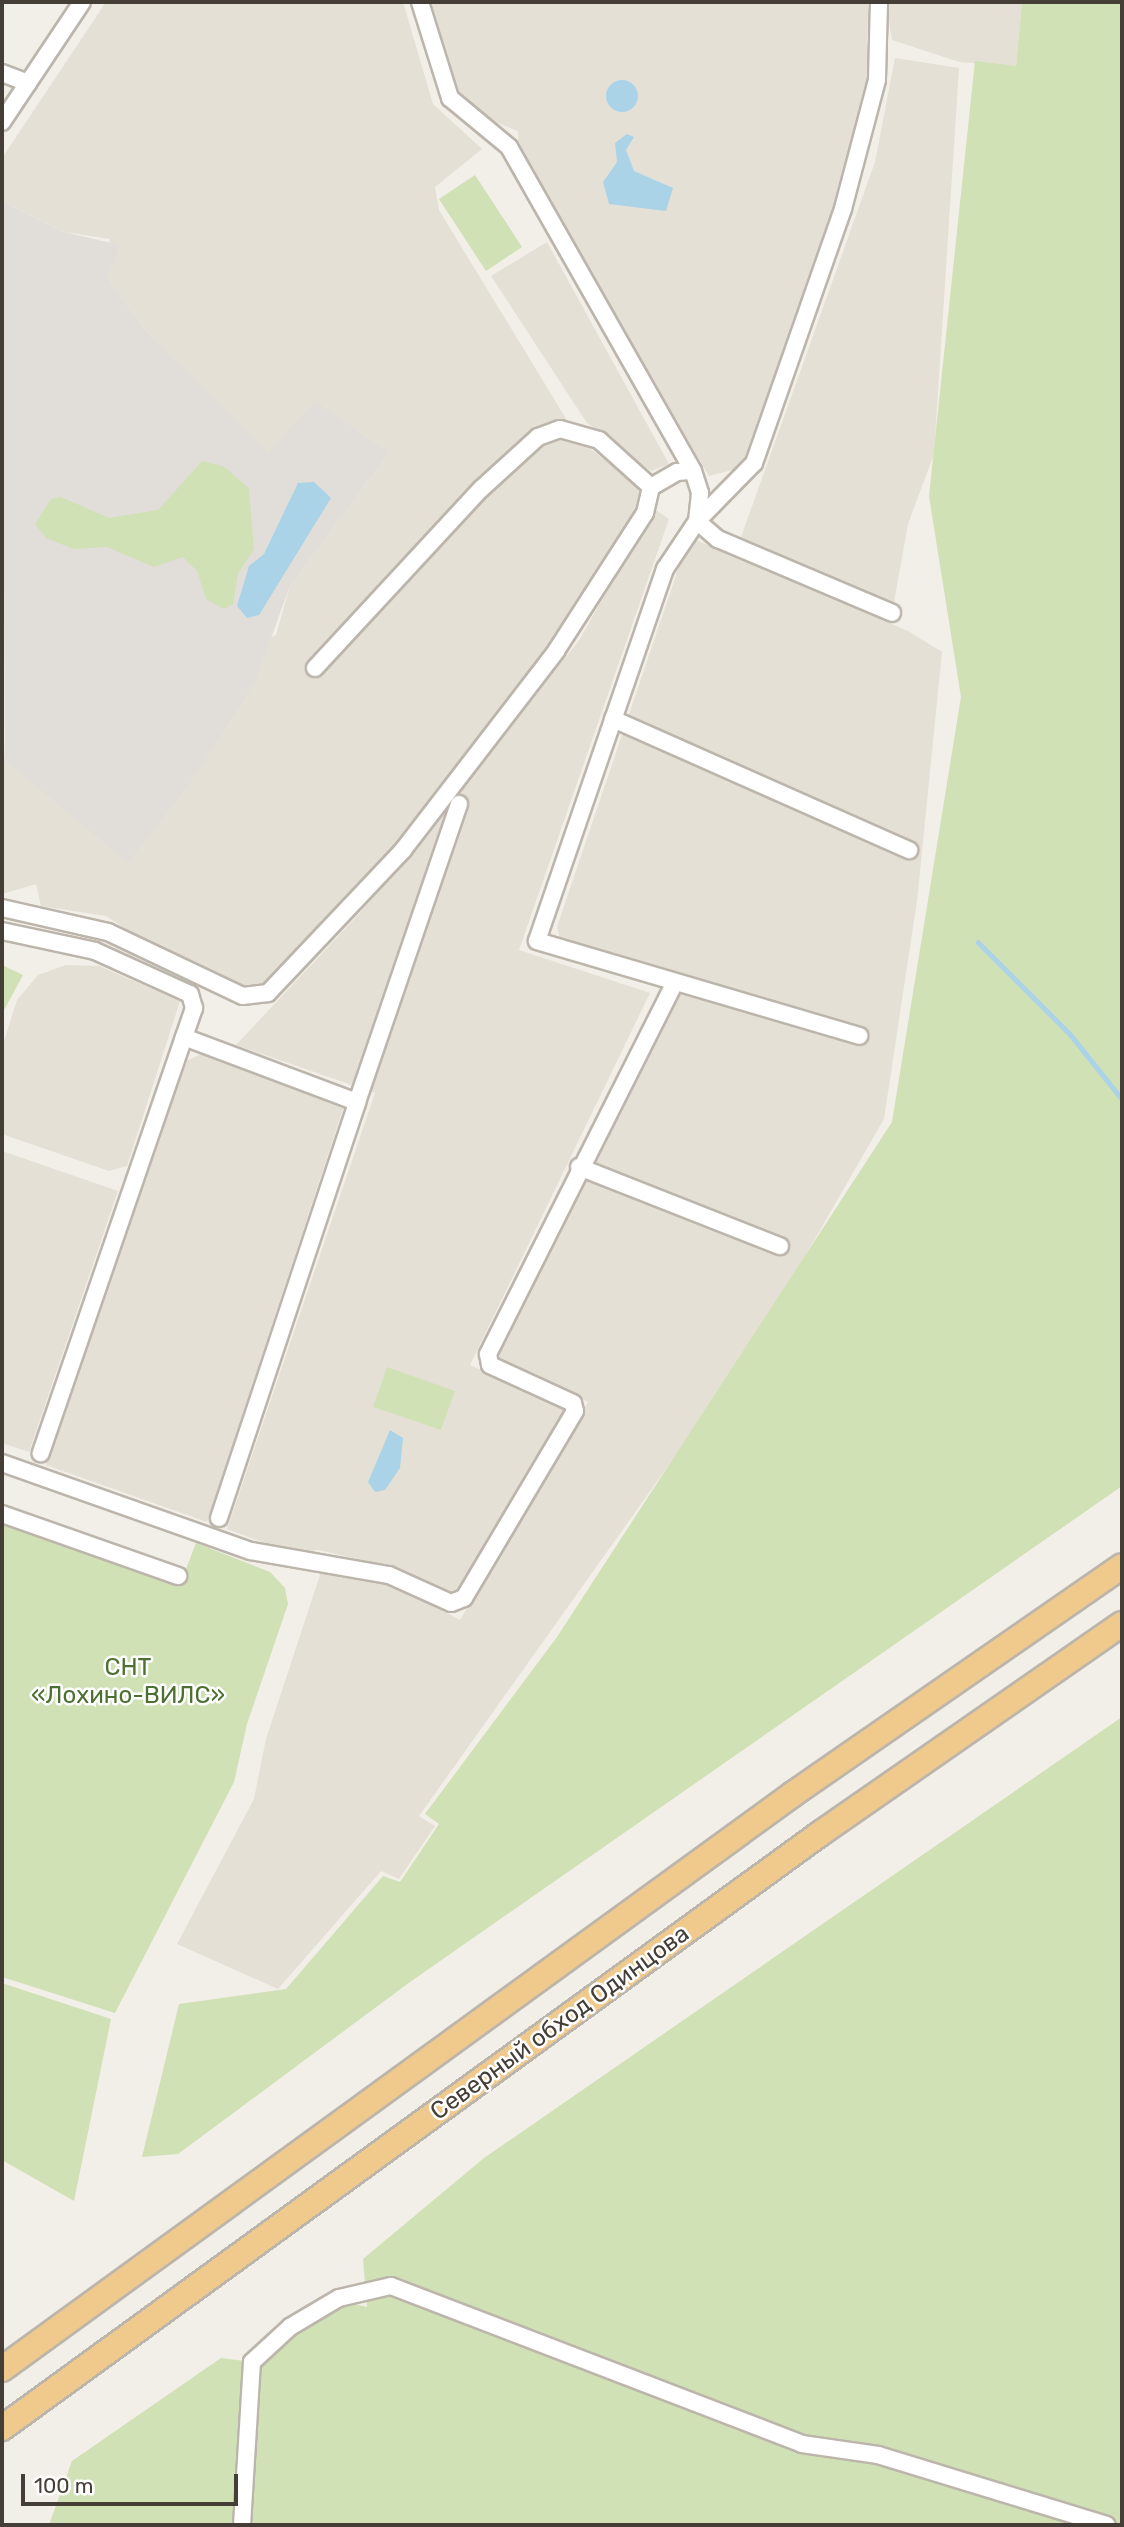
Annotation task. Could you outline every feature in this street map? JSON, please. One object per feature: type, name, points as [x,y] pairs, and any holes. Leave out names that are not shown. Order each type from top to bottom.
[{"type":"highway","name":"Северный обход Одинцова","points":[[2,2368],[793,1794],[1122,1566]]},
{"type":"highway","name":"Северный обход Одинцова","points":[[2,2428],[832,1825],[1122,1624]]},
{"type":"street","points":[[2,122],[82,2]]},
{"type":"street","points":[[420,2],[450,98],[509,147],[694,471],[697,522],[718,539],[892,613]]},
{"type":"street","points":[[859,1036],[673,986],[537,941],[665,569],[697,522],[754,463],[839,222],[877,80],[878,2]]},
{"type":"street","points":[[2,73],[28,83]]},
{"type":"street","points":[[315,668],[538,437],[560,429],[599,440],[651,487]]},
{"type":"street","points":[[2,908],[108,932],[243,996],[268,993],[403,850],[555,651],[645,513],[651,487],[677,472],[694,471]]},
{"type":"street","points":[[613,719],[909,850]]},
{"type":"street","points":[[219,1518],[459,804]]},
{"type":"street","points":[[2,931],[95,951],[190,994],[194,1009],[41,1453]]},
{"type":"street","points":[[2,1463],[251,1551],[389,1575],[451,1603],[464,1598],[575,1411],[573,1403],[490,1365],[488,1354],[579,1167],[673,986]]},
{"type":"street","points":[[184,1037],[358,1102]]},
{"type":"street","points":[[579,1167],[780,1247]]},
{"type":"street","points":[[2,1514],[178,1576]]},
{"type":"street","points":[[242,2525],[252,2362],[290,2327],[339,2298],[391,2286],[802,2444],[878,2455],[1107,2525]]},
{"type":"shaded area","points":[[106,2],[403,2],[433,104],[482,149],[435,187],[439,210],[579,440],[636,484],[640,495],[638,513],[577,612],[430,806],[258,991],[177,962],[106,916],[41,906],[36,884],[2,894],[2,717],[5,760],[276,635],[290,586],[389,453],[268,454],[141,325],[107,276],[110,239],[64,232],[2,201],[2,158]]},
{"type":"shaded area","points":[[431,2],[868,2],[867,91],[832,215],[744,467],[709,476],[518,147],[518,131],[466,110],[443,68]]},
{"type":"shaded area","points":[[886,2],[1022,2],[1016,66],[959,62],[892,40]]},
{"type":"shaded area","points":[[895,58],[959,68],[934,454],[908,524],[894,602],[740,540],[875,162]]},
{"type":"shaded area","points":[[2,201],[64,232],[120,245],[107,276],[141,325],[268,453],[315,401],[389,453],[290,586],[255,682],[191,782],[128,863],[5,760]]},
{"type":"shaded area","points":[[547,242],[669,464],[651,471],[587,423],[491,276]]},
{"type":"shaded area","points":[[654,509],[669,519],[519,950],[650,993],[470,1365],[569,1410],[462,1588],[449,1592],[390,1567],[319,1550],[292,1553],[227,1529],[375,1093],[236,1045],[358,915],[578,642]]},
{"type":"shaded area","points":[[689,537],[908,631],[942,652],[917,901],[884,1119],[752,1348],[419,1816],[435,1826],[399,1879],[381,1871],[278,1989],[177,1944],[254,1799],[266,1739],[321,1572],[389,1582],[460,1620],[588,1402],[495,1358],[683,981],[561,943],[557,927]]},
{"type":"shaded area","points":[[66,965],[99,966],[180,1001],[127,1166],[109,1171],[2,1134],[2,1047],[17,1000],[38,975]]},
{"type":"shaded area","points":[[201,1054],[344,1106],[207,1522],[46,1465],[184,1062]]},
{"type":"shaded area","points":[[2,1151],[118,1191],[29,1452],[2,1443]]},
{"type":"green space","points":[[1022,2],[1122,2],[1122,1486],[410,1982],[178,2154],[142,2157],[179,2004],[286,1989],[383,1876],[400,1882],[439,1824],[425,1814],[557,1637],[892,1122],[961,697],[929,496],[975,61],[1016,66]]},
{"type":"green space","points":[[475,175],[522,247],[486,271],[439,199]]},
{"type":"green space","points":[[202,461],[223,466],[249,488],[254,549],[238,574],[233,604],[224,609],[206,599],[197,571],[183,557],[154,567],[107,547],[74,549],[46,538],[35,524],[51,499],[61,497],[109,518],[158,510]]},
{"type":"green space","points":[[2,965],[23,975],[2,1014]]},
{"type":"green space","points":[[387,1367],[455,1391],[441,1430],[373,1407]]},
{"type":"green space","name":"СНТ «Лохино-ВИЛС»","points":[[2,1504],[186,1569],[196,1543],[270,1572],[285,1588],[288,1604],[247,1724],[234,1782],[115,2013],[2,1977]]},
{"type":"green space","points":[[1122,1717],[1122,2525],[252,2525],[253,2372],[241,2525],[49,2525],[72,2461],[221,2358],[252,2362],[253,2368],[341,2301],[367,2307],[363,2259],[484,2158]]},
{"type":"green space","points":[[2,1983],[111,2019],[74,2201],[2,2160]]},
{"type":"water","points":[[622,80],[633,85],[638,96],[633,107],[622,112],[611,107],[606,96],[611,85]]},
{"type":"water","points":[[627,134],[634,137],[626,150],[634,171],[673,188],[666,211],[609,204],[603,182],[617,162],[615,143]]},
{"type":"water","points":[[314,482],[331,498],[259,615],[247,618],[237,606],[249,566],[264,554],[298,483]]},
{"type":"water","points":[[390,1430],[403,1438],[400,1468],[385,1490],[375,1492],[368,1482]]},
{"type":"waterway","points":[[978,942],[1070,1034],[1122,1099]]}]
